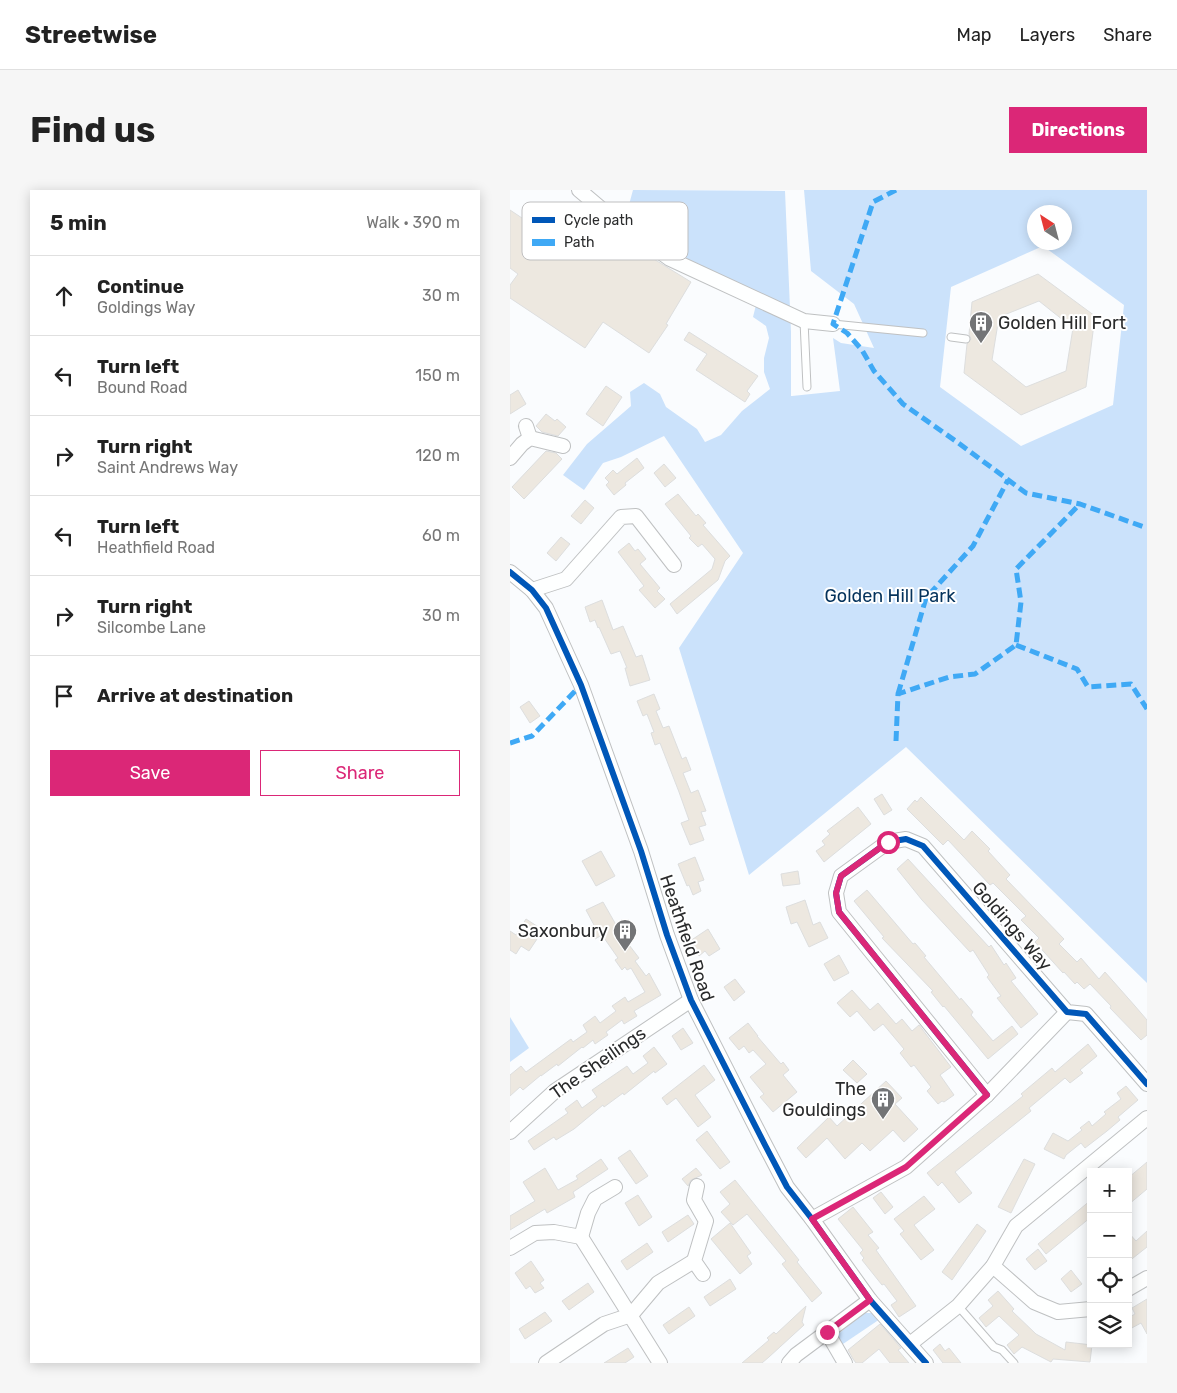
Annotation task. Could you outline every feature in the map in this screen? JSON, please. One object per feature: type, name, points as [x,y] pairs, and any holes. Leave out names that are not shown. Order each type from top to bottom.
[{"type":"street","points":[[579,190],[593,202]]},
{"type":"street","points":[[672,260],[804,321],[832,324]]},
{"type":"street","points":[[510,458],[522,444],[528,432],[563,446]]},
{"type":"street","points":[[532,590],[566,579],[621,517],[636,516],[674,564]]},
{"type":"street","name":"Heathfield Road","points":[[510,572],[532,590],[546,608],[581,685],[642,851],[667,936],[691,1000],[788,1187],[883,1317],[926,1363]]},
{"type":"street","name":"Goldings Way","points":[[987,1095],[839,912],[836,893],[841,876],[888,842],[906,839],[922,846],[1067,1012]]},
{"type":"street","name":"The Sheilings","points":[[510,1132],[555,1091],[691,1000]]},
{"type":"street","points":[[812,1219],[906,1167],[987,1095],[1067,1012],[1086,1014],[1147,1084]]},
{"type":"street","points":[[910,1344],[958,1306],[993,1266],[1016,1226],[1147,1118]]},
{"type":"street","points":[[546,1363],[604,1324],[631,1315],[658,1283],[694,1260],[706,1222],[694,1200],[697,1186]]},
{"type":"street","points":[[581,1237],[595,1199],[615,1187]]},
{"type":"street","points":[[510,1248],[535,1234],[554,1232],[581,1237],[660,1363]]},
{"type":"street","points":[[694,1260],[703,1274]]},
{"type":"street","points":[[993,1266],[1034,1302],[1058,1312],[1087,1309]]},
{"type":"street","points":[[1132,1287],[1147,1278]]},
{"type":"street","points":[[789,1363],[796,1355],[870,1300]]},
{"type":"street","points":[[827,1332],[845,1363]]},
{"type":"lane","points":[[804,321],[807,387]]},
{"type":"lane","points":[[832,324],[923,333]]},
{"type":"lane","points":[[952,337],[966,339]]},
{"type":"lane","points":[[958,1306],[994,1347],[1002,1350],[1014,1363]]},
{"type":"green space","name":"Golden Hill Park","points":[[633,190],[785,191],[792,396],[840,391],[833,338],[841,343],[874,348],[854,304],[811,271],[804,190],[1147,190],[1147,983],[906,747],[749,875],[679,648],[743,553],[664,436],[621,457],[603,463],[584,490],[563,475],[587,444],[631,406],[630,392],[644,383],[660,394],[666,407],[697,429],[705,442],[721,435],[742,411],[770,389],[764,372],[764,358],[769,338],[766,326],[753,317],[759,293],[688,260],[688,202],[630,202]],"holes":[[[1027,205],[1072,205],[1072,250],[1048,250],[1124,305],[1113,405],[1021,446],[940,387],[951,287],[1034,250],[1027,250]]]},
{"type":"green space","points":[[510,1017],[529,1048],[510,1062]]},
{"type":"green space","points":[[864,1313],[874,1313],[883,1317],[840,1346],[837,1335]]},
{"type":"building","points":[[510,210],[522,218],[522,260],[655,260],[691,282],[666,324],[668,325],[649,353],[603,322],[585,348],[510,298],[510,285],[518,274],[510,268]]},
{"type":"building","name":"Golden Hill Fort","points":[[1038,274],[1095,316],[1086,387],[1021,415],[964,373],[967,344],[971,339],[969,334],[972,302]],"holes":[[[1039,301],[1073,328],[1066,371],[1026,387],[992,360],[999,317]]]},
{"type":"building","points":[[689,332],[758,376],[747,391],[750,394],[745,402],[696,370],[707,354],[684,340]]},
{"type":"building","points":[[606,386],[622,397],[603,426],[586,414]]},
{"type":"building","points":[[518,390],[526,404],[510,414],[510,395]]},
{"type":"building","points":[[546,414],[555,421],[557,419],[566,427],[558,436],[542,432],[536,426]]},
{"type":"building","points":[[546,451],[556,453],[562,459],[524,499],[512,487]]},
{"type":"building","points":[[637,458],[644,468],[625,483],[626,485],[614,495],[606,485],[609,482],[605,478],[613,470],[617,474]]},
{"type":"building","points":[[664,464],[676,478],[665,487],[654,473]]},
{"type":"building","points":[[678,494],[696,516],[698,514],[706,523],[703,525],[730,556],[725,561],[718,580],[677,614],[670,604],[712,569],[715,559],[702,544],[698,547],[689,538],[691,536],[665,504]]},
{"type":"building","points":[[585,500],[594,508],[581,524],[571,516]]},
{"type":"building","points":[[561,537],[570,544],[556,561],[547,553]]},
{"type":"building","points":[[629,543],[635,551],[638,549],[646,559],[640,564],[660,588],[657,591],[665,599],[655,608],[639,590],[644,586],[618,552]]},
{"type":"building","points":[[602,600],[613,630],[623,626],[636,657],[642,655],[650,680],[630,686],[625,668],[627,668],[620,651],[611,654],[595,620],[590,622],[585,607]]},
{"type":"building","points":[[654,694],[660,709],[656,711],[663,728],[669,726],[682,759],[686,757],[691,770],[683,773],[691,793],[698,790],[706,811],[701,812],[706,825],[699,827],[704,840],[690,845],[681,823],[689,820],[679,792],[660,743],[655,745],[651,733],[654,732],[647,714],[643,716],[637,701]]},
{"type":"building","points":[[529,701],[540,716],[530,723],[520,707]]},
{"type":"building","points":[[882,794],[892,810],[884,815],[874,799]]},
{"type":"building","points":[[921,797],[964,840],[972,831],[990,849],[988,851],[1010,875],[1006,879],[1064,939],[1059,944],[1077,962],[1081,958],[1099,979],[1105,972],[1147,1020],[1147,1035],[1141,1040],[1090,984],[1084,989],[1063,973],[1035,942],[1039,938],[1021,920],[1026,916],[993,883],[990,885],[948,840],[943,845],[907,809],[915,800],[917,802]]},
{"type":"building","points":[[858,807],[871,824],[824,862],[816,851],[825,845],[822,841],[830,834],[827,831]]},
{"type":"building","points":[[601,851],[615,876],[596,886],[582,861]]},
{"type":"building","points":[[695,857],[704,880],[698,882],[701,891],[693,895],[678,864]]},
{"type":"building","points":[[908,859],[989,947],[991,945],[1004,965],[1006,963],[1016,978],[1011,981],[1038,1014],[1021,1028],[997,998],[1001,996],[987,977],[989,975],[973,950],[970,952],[922,900],[897,869]]},
{"type":"building","points":[[798,871],[800,884],[783,886],[781,874]]},
{"type":"building","points":[[867,890],[913,944],[915,943],[926,956],[924,957],[960,1000],[961,998],[973,1012],[971,1015],[993,1041],[1012,1026],[1018,1034],[988,1059],[943,1007],[931,992],[933,991],[882,938],[884,937],[854,901]]},
{"type":"building","points":[[805,900],[813,925],[820,922],[828,938],[809,947],[797,922],[791,924],[786,907]]},
{"type":"building","points":[[603,902],[623,937],[639,958],[635,961],[646,976],[649,973],[661,995],[634,1011],[637,1016],[624,1024],[622,1020],[606,1032],[608,1035],[595,1044],[593,1040],[558,1066],[557,1064],[541,1075],[523,1090],[520,1087],[510,1096],[510,1075],[521,1066],[526,1072],[571,1039],[573,1042],[587,1032],[583,1025],[595,1016],[600,1023],[616,1011],[612,1006],[625,997],[628,1002],[645,992],[631,968],[627,970],[625,967],[622,970],[615,960],[618,958],[602,935],[595,939],[589,927],[594,925],[586,910]]},
{"type":"building","points":[[526,919],[543,930],[529,951],[521,946],[516,954],[510,950],[510,931],[516,935]]},
{"type":"building","points":[[708,929],[720,949],[709,956],[705,951],[699,956],[690,941]]},
{"type":"building","points":[[839,955],[849,973],[834,981],[824,964]]},
{"type":"building","points":[[735,979],[745,992],[734,1001],[724,987]]},
{"type":"building","points":[[852,990],[870,1010],[878,1003],[896,1024],[902,1019],[912,1031],[919,1025],[951,1067],[940,1075],[954,1095],[938,1104],[927,1091],[931,1087],[914,1065],[911,1067],[900,1053],[904,1049],[883,1024],[874,1031],[857,1011],[850,1017],[837,1003]]},
{"type":"building","points":[[748,1023],[781,1064],[783,1062],[789,1070],[783,1075],[797,1092],[773,1112],[760,1097],[764,1094],[750,1077],[766,1064],[753,1050],[749,1053],[744,1046],[739,1050],[729,1038]]},
{"type":"building","points":[[683,1028],[693,1043],[681,1050],[672,1036]]},
{"type":"building","points":[[1088,1044],[1097,1056],[1080,1070],[1083,1073],[1070,1083],[1065,1078],[1029,1108],[1031,1111],[955,1172],[972,1193],[959,1203],[942,1182],[938,1186],[927,1173],[1023,1096],[1021,1094],[1052,1068],[1055,1072]]},
{"type":"building","points":[[654,1047],[667,1064],[655,1073],[654,1071],[624,1095],[623,1093],[604,1107],[603,1105],[574,1129],[556,1140],[554,1137],[534,1150],[528,1141],[568,1113],[565,1109],[577,1100],[582,1108],[597,1097],[592,1090],[627,1066],[633,1074],[648,1063],[643,1056]]},
{"type":"building","points":[[853,1060],[867,1074],[857,1083],[843,1070]]},
{"type":"building","points":[[704,1065],[715,1080],[695,1095],[711,1117],[698,1127],[676,1098],[667,1105],[662,1098]]},
{"type":"building","name":"The Gouldings","points":[[886,1081],[902,1098],[895,1104],[918,1129],[904,1142],[893,1130],[870,1151],[862,1143],[845,1159],[827,1138],[806,1158],[797,1148],[829,1117],[837,1126]]},
{"type":"building","points":[[1126,1086],[1138,1100],[1118,1117],[1120,1120],[1085,1148],[1081,1143],[1066,1155],[1064,1159],[1044,1149],[1053,1133],[1068,1141],[1082,1130],[1080,1128],[1089,1121],[1092,1126],[1106,1114],[1104,1112],[1121,1099],[1117,1093]]},
{"type":"building","points":[[707,1131],[730,1162],[720,1169],[696,1140]]},
{"type":"building","points":[[630,1150],[648,1176],[636,1184],[618,1158]]},
{"type":"building","points":[[601,1159],[608,1169],[573,1192],[575,1197],[547,1213],[545,1209],[510,1230],[510,1216],[535,1201],[523,1182],[545,1168],[558,1190],[578,1179],[576,1176]]},
{"type":"building","points":[[1024,1159],[1035,1164],[1011,1213],[998,1207]]},
{"type":"building","points":[[1147,1162],[1147,1189],[1132,1202],[1132,1175]]},
{"type":"building","points":[[696,1168],[702,1175],[691,1180],[688,1186],[682,1179]]},
{"type":"building","points":[[735,1180],[799,1260],[797,1262],[822,1293],[812,1302],[782,1264],[786,1261],[747,1214],[733,1225],[721,1212],[730,1204],[720,1192]]},
{"type":"building","points":[[881,1192],[893,1207],[885,1214],[873,1198]]},
{"type":"building","points":[[638,1195],[652,1217],[639,1226],[625,1203]]},
{"type":"building","points":[[924,1196],[935,1209],[914,1225],[934,1250],[921,1260],[900,1234],[904,1231],[894,1219]]},
{"type":"building","points":[[1087,1203],[1087,1220],[1046,1254],[1038,1244]]},
{"type":"building","points":[[853,1207],[873,1232],[868,1235],[879,1248],[876,1250],[916,1306],[899,1317],[891,1305],[897,1301],[862,1260],[864,1258],[860,1253],[863,1250],[838,1219]]},
{"type":"building","points":[[688,1215],[694,1224],[668,1242],[662,1232]]},
{"type":"building","points":[[730,1223],[751,1253],[747,1256],[752,1264],[740,1274],[711,1239]]},
{"type":"building","points":[[977,1224],[986,1231],[952,1280],[942,1272]]},
{"type":"building","points":[[1147,1231],[1147,1247],[1132,1259],[1132,1236],[1136,1241]]},
{"type":"building","points":[[647,1243],[653,1252],[627,1270],[621,1261]]},
{"type":"building","points":[[1038,1249],[1047,1261],[1035,1270],[1026,1259]]},
{"type":"building","points":[[531,1261],[544,1280],[540,1283],[544,1288],[535,1293],[530,1286],[526,1289],[515,1273]]},
{"type":"building","points":[[1071,1270],[1082,1284],[1071,1292],[1061,1279]]},
{"type":"building","points":[[730,1279],[736,1289],[710,1306],[704,1297]]},
{"type":"building","points":[[588,1283],[594,1292],[569,1310],[562,1301]]},
{"type":"building","points":[[998,1291],[1014,1309],[1012,1311],[1036,1334],[1065,1350],[1066,1342],[1087,1344],[1087,1348],[1092,1348],[1090,1362],[1053,1359],[1051,1362],[1022,1347],[1014,1354],[1007,1345],[1019,1335],[999,1316],[986,1327],[979,1318],[993,1306],[988,1300]]},
{"type":"building","points":[[1147,1299],[1147,1334],[1141,1323],[1132,1328],[1132,1316],[1135,1314],[1132,1308]]},
{"type":"building","points":[[806,1306],[802,1322],[804,1325],[769,1357],[762,1363],[742,1363],[769,1340],[767,1338],[774,1332],[776,1334]]},
{"type":"building","points":[[689,1307],[695,1316],[669,1334],[663,1325]]},
{"type":"building","points":[[545,1312],[552,1321],[525,1339],[519,1329]]},
{"type":"building","points":[[880,1324],[901,1348],[898,1350],[909,1363],[890,1363],[879,1349],[862,1363],[856,1363],[853,1359],[848,1350]]},
{"type":"building","points":[[940,1344],[945,1351],[949,1348],[961,1363],[943,1363],[933,1350]]},
{"type":"building","points":[[628,1348],[634,1357],[625,1363],[604,1363]]},
{"type":"marked path","points":[[896,190],[873,202],[833,324],[847,333],[862,350],[874,371],[903,404],[1026,493],[1080,504],[1147,528]]},
{"type":"marked path","points":[[898,694],[926,598],[973,546],[1008,480]]},
{"type":"marked path","points":[[896,741],[898,694],[949,677],[975,674],[1016,645],[1021,602],[1016,569],[1080,504]]},
{"type":"marked path","points":[[1016,645],[1077,669],[1088,687],[1131,684],[1147,709]]},
{"type":"marked path","points":[[510,743],[532,736],[581,685]]},
{"type":"cycle path","points":[[510,572],[532,590],[546,608],[581,685],[641,851],[667,935],[691,1000],[787,1187],[870,1300],[926,1363]]},
{"type":"cycle path","points":[[987,1095],[839,912],[836,893],[841,876],[888,842],[906,839],[923,846],[1067,1012],[1086,1014],[1147,1084]]},
{"type":"place","name":"Golden Hill Fort","points":[[981,344]]},
{"type":"place","name":"Saxonbury","points":[[625,952]]},
{"type":"place","name":"The Gouldings","points":[[883,1120]]},
{"type":"route","points":[[827,1332],[870,1300],[812,1219],[906,1167],[987,1095],[839,912],[836,893],[841,876],[888,842]]}]
